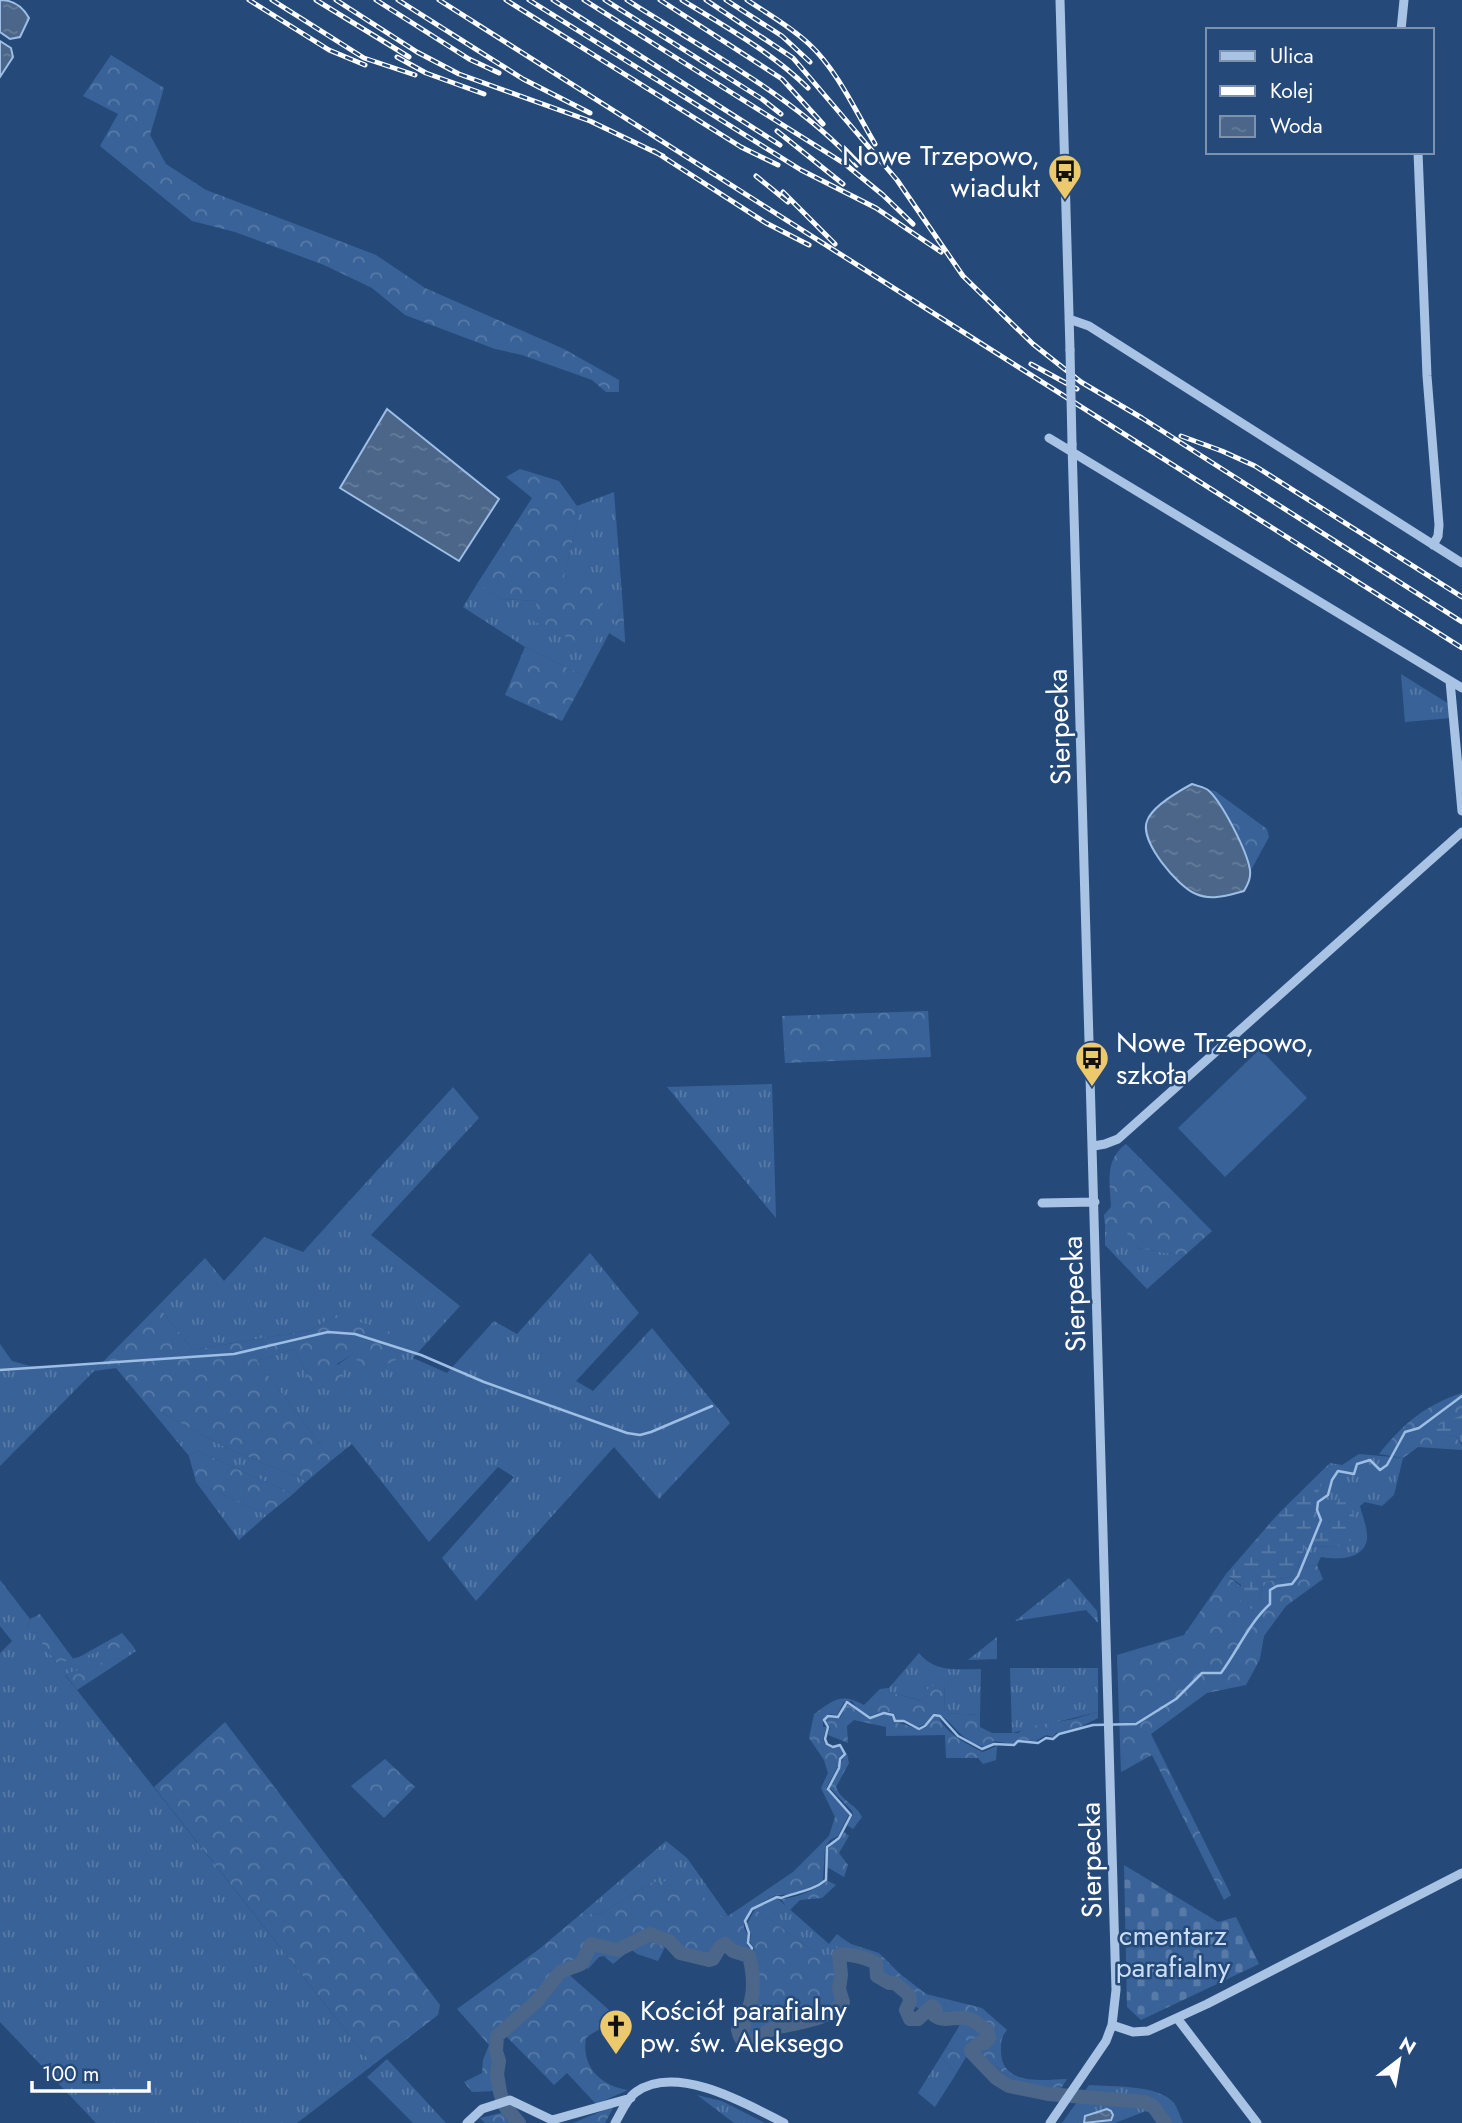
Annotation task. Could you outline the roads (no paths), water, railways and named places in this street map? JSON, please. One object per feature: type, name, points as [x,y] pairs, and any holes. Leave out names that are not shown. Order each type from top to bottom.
[{"type":"street","name":"Sierpecka","points":[[1050,2123],[1097,2057],[1112,2025],[1116,1990],[1060,0]]},
{"type":"street","points":[[1401,28],[1404,0]]},
{"type":"street","points":[[1419,154],[1427,376],[1439,525],[1438,536],[1433,545]]},
{"type":"street","points":[[1069,319],[1088,326],[1462,563]]},
{"type":"street","points":[[1049,438],[1072,448],[1462,688]]},
{"type":"street","points":[[1450,681],[1462,811]]},
{"type":"street","points":[[1094,1146],[1118,1139],[1462,832]]},
{"type":"street","points":[[1042,1203],[1095,1202]]},
{"type":"street","points":[[1112,2025],[1140,2033],[1177,2018],[1462,1873]]},
{"type":"street","points":[[1177,2018],[1257,2123]]},
{"type":"street","points":[[615,2123],[635,2093],[652,2083],[670,2081],[713,2090],[747,2103],[784,2123]]},
{"type":"street","points":[[467,2123],[482,2109],[503,2102],[552,2120],[631,2098]]},
{"type":"water","points":[[0,0],[17,5],[29,18],[20,37],[10,39],[0,32]]},
{"type":"water","points":[[0,41],[11,48],[13,57],[0,77]]},
{"type":"water","points":[[387,409],[499,499],[459,561],[340,488]]},
{"type":"water","points":[[1192,784],[1206,789],[1214,796],[1239,840],[1250,870],[1244,891],[1214,897],[1196,894],[1170,873],[1154,851],[1146,830],[1147,821],[1154,810],[1166,800]]},
{"type":"water","points":[[1107,2109],[1113,2115],[1111,2120],[1084,2123],[1085,2116]]},
{"type":"waterway","points":[[0,1370],[234,1354],[328,1332],[355,1334],[421,1355],[484,1382],[627,1433],[640,1435],[651,1432],[712,1406]]},
{"type":"waterway","points":[[749,1956],[752,1948],[748,1943],[749,1933],[745,1921],[752,1909],[777,1897],[810,1889],[826,1880],[827,1847],[839,1838],[851,1815],[828,1789],[839,1768],[840,1759],[845,1754],[840,1745],[833,1747],[827,1744],[825,1739],[828,1727],[824,1720],[828,1716],[838,1717],[847,1702],[870,1718],[884,1713],[893,1715],[895,1721],[904,1721],[919,1729],[934,1715],[940,1716],[958,1736],[982,1749],[994,1744],[1014,1745],[1018,1741],[1038,1743],[1046,1738],[1053,1739],[1059,1734],[1093,1725],[1136,1724],[1176,1699],[1202,1673],[1221,1673],[1250,1628],[1270,1604],[1270,1590],[1292,1584],[1298,1576],[1321,1520],[1317,1510],[1318,1502],[1328,1495],[1338,1471],[1354,1474],[1357,1464],[1370,1460],[1380,1470],[1387,1465],[1405,1432],[1419,1428],[1462,1396]]},
{"type":"waterway","points":[[519,2123],[504,2105],[500,2092],[497,2036],[537,2001],[560,1972],[581,1964],[591,1944],[618,1950],[650,1934],[669,1941],[680,1953],[709,1960],[713,1959],[725,1944],[733,1951],[749,1956],[753,1978],[752,1995],[744,2027],[738,2030],[742,2039],[750,2044],[771,2030],[814,2019],[837,2008],[843,2002],[839,1989],[839,1955],[853,1955],[876,1963],[877,1976],[889,1983],[895,1983],[909,1995],[910,2002],[906,2010],[910,2019],[918,2019],[932,2006],[935,2009],[932,2013],[940,2018],[969,2019],[987,2030],[989,2038],[971,2050],[972,2053],[996,2078],[1009,2086],[1048,2094],[1145,2102],[1153,2106],[1165,2123]]},
{"type":"railway","points":[[249,0],[329,50],[365,65]]},
{"type":"railway","points":[[272,0],[364,58],[415,75]]},
{"type":"railway","points":[[316,0],[409,57]]},
{"type":"railway","points":[[336,0],[417,52],[459,74],[590,121],[663,156]]},
{"type":"railway","points":[[376,0],[469,59],[499,73]]},
{"type":"railway","points":[[398,0],[523,79],[590,113]]},
{"type":"railway","points":[[439,0],[1462,648]]},
{"type":"railway","points":[[506,0],[741,147],[778,165]]},
{"type":"railway","points":[[529,0],[801,170],[876,208],[941,252]]},
{"type":"railway","points":[[553,0],[780,145]]},
{"type":"railway","points":[[584,0],[845,164],[913,224]]},
{"type":"railway","points":[[605,0],[762,99],[781,114]]},
{"type":"railway","points":[[627,0],[778,97],[834,141],[857,165]]},
{"type":"railway","points":[[660,0],[782,79],[823,124]]},
{"type":"railway","points":[[682,0],[763,51],[808,88]]},
{"type":"railway","points":[[706,0],[793,58],[897,180],[963,276],[1033,344],[1081,382],[1462,622]]},
{"type":"railway","points":[[726,0],[782,36],[810,62]]},
{"type":"railway","points":[[747,0],[779,20],[819,54],[845,91],[875,144]]},
{"type":"railway","points":[[397,57],[426,73],[484,94]]},
{"type":"railway","points":[[777,131],[843,184]]},
{"type":"railway","points":[[654,151],[766,223],[809,245]]},
{"type":"railway","points":[[756,176],[788,202]]},
{"type":"railway","points":[[783,192],[835,244]]},
{"type":"railway","points":[[1031,364],[1077,389]]},
{"type":"railway","points":[[1181,436],[1255,466],[1462,597]]},
{"type":"place","name":"Nowe Trzepowo, wiadukt","points":[[1065,201]]},
{"type":"place","name":"Nowe Trzepowo, szkoła","points":[[1092,1088]]},
{"type":"place","name":"Kościół parafialny pw. św. Aleksego","points":[[616,2056]]},
{"type":"park label","name":"cmentarz parafialny","points":[[1173,1951]]}]
